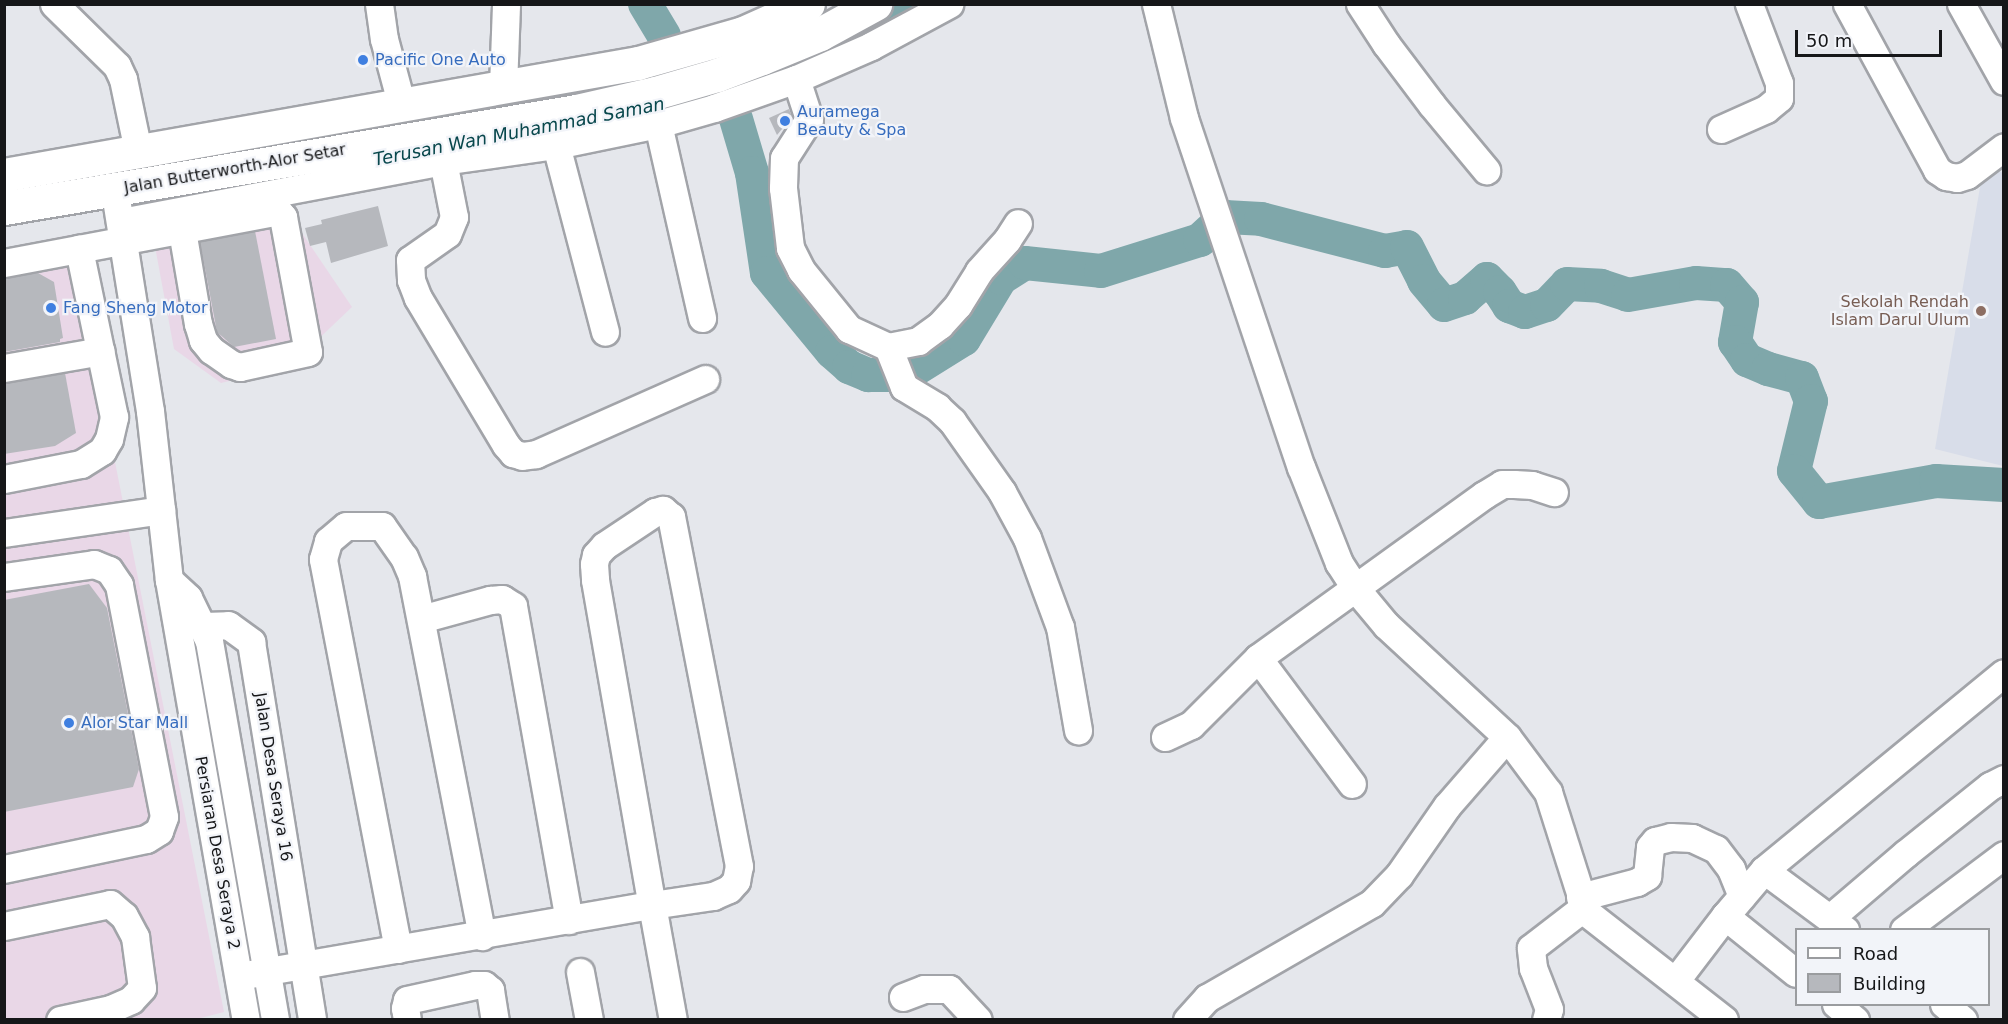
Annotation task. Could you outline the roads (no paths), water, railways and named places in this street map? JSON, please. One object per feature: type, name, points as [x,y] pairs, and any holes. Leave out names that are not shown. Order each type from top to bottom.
[{"type":"main road","name":"Jalan Butterworth-Alor Setar","points":[[4,208],[576,111],[655,93],[717,75],[762,58],[820,34],[875,4]]},
{"type":"main road","name":"Jalan Butterworth-Alor Setar","points":[[4,175],[638,63],[705,46],[774,21],[807,5]]},
{"type":"street","points":[[54,4],[117,66],[123,78],[138,151]]},
{"type":"street","points":[[379,4],[384,39],[402,106]]},
{"type":"street","points":[[503,87],[506,4]]},
{"type":"street","points":[[4,263],[79,249],[123,231],[246,207],[443,161],[556,145],[658,124],[796,79],[872,46],[949,4]]},
{"type":"street","points":[[1156,4],[1184,118],[1301,467],[1339,563],[1356,589],[1386,625],[1507,737],[1548,792],[1582,903],[1724,1020]]},
{"type":"street","points":[[1360,4],[1426,97],[1486,170]]},
{"type":"street","points":[[1721,129],[1766,109],[1779,98],[1779,82],[1749,4]]},
{"type":"street","points":[[1847,4],[1937,170],[1946,176],[1957,178],[1967,175],[2004,147]]},
{"type":"street","points":[[1961,4],[2004,81]]},
{"type":"street","points":[[796,79],[809,119],[784,158],[783,188],[790,248],[801,270],[849,329],[889,350],[904,387],[937,407],[952,421],[1002,492],[1027,538],[1060,627],[1078,730]]},
{"type":"street","points":[[658,124],[702,318]]},
{"type":"street","points":[[556,145],[605,332]]},
{"type":"street","points":[[443,161],[454,217],[447,234],[410,260],[411,280],[417,298],[513,453],[522,456],[536,454],[705,379]]},
{"type":"street","points":[[114,189],[123,231],[150,411],[161,510],[178,589]]},
{"type":"street","points":[[123,231],[182,230],[246,207],[278,211],[283,217],[308,352],[240,367],[231,364],[203,340],[182,230]]},
{"type":"street","points":[[889,350],[918,341],[940,325],[958,305],[979,271],[1007,240],[1018,223]]},
{"type":"street","points":[[4,479],[81,464],[102,451],[109,439],[114,417],[79,249]]},
{"type":"street","points":[[4,368],[101,351]]},
{"type":"street","points":[[114,417],[150,411]]},
{"type":"street","points":[[1166,737],[1191,725],[1258,658],[1502,484],[1532,485],[1554,492]]},
{"type":"street","points":[[15,532],[161,510]]},
{"type":"street","points":[[239,976],[652,905],[713,896],[729,889],[736,881],[739,866],[671,517],[663,510],[655,512],[604,546],[596,555],[595,580],[652,905],[673,1020]]},
{"type":"street","points":[[398,949],[322,559],[328,541],[346,526],[382,526],[404,557],[412,576],[482,936]]},
{"type":"street","points":[[4,577],[94,564],[109,570],[119,585],[164,817],[159,831],[146,839],[4,869]]},
{"type":"street","name":"Persiaran Desa Seraya 2","points":[[178,589],[204,626],[209,641],[275,1020]]},
{"type":"street","name":"Persiaran Desa Seraya 2","points":[[178,589],[246,1020]]},
{"type":"street","points":[[421,619],[490,600],[502,599],[513,606],[569,920]]},
{"type":"street","name":"Jalan Desa Seraya 16","points":[[204,626],[228,625],[251,642],[312,1020]]},
{"type":"street","points":[[1258,658],[1353,784]]},
{"type":"street","points":[[1676,980],[1764,870],[2004,673]]},
{"type":"street","points":[[1187,1020],[1207,998],[1372,903],[1394,882],[1447,806],[1507,737]]},
{"type":"street","points":[[1764,870],[1838,924],[1905,854],[1990,786],[2004,779]]},
{"type":"street","points":[[1546,1020],[1549,1009],[1533,968],[1532,948],[1582,903],[1647,876],[1650,847],[1655,841],[1671,837],[1692,838],[1716,849],[1731,869],[1733,906],[1795,971]]},
{"type":"street","points":[[1907,928],[2002,859]]},
{"type":"street","points":[[4,926],[110,904],[124,916],[135,937],[142,988],[131,1000],[111,1009],[60,1020]]},
{"type":"street","points":[[580,972],[589,1020]]},
{"type":"street","points":[[407,1020],[405,1008],[407,1000],[475,985],[484,985],[490,990],[495,1020]]},
{"type":"street","points":[[903,997],[924,989],[949,989],[978,1020]]},
{"type":"street","points":[[1837,1006],[1855,1020]]},
{"type":"street","points":[[1945,1006],[1963,1020]]},
{"type":"waterway","points":[[645,4],[664,36]]},
{"type":"waterway","name":"Terusan Wan Muhammad Saman","points":[[730,86],[819,54],[877,28],[915,4]]},
{"type":"waterway","points":[[736,119],[752,173],[767,273],[832,352],[849,367],[868,375],[906,375],[964,339],[1001,278],[1025,263],[1101,271],[1200,240],[1225,217],[1261,219],[1385,251],[1407,247],[1424,281],[1444,305],[1465,298],[1487,279],[1500,292],[1509,306],[1525,312],[1547,305],[1567,284],[1601,286],[1628,295],[1696,283],[1727,285],[1742,302],[1735,342],[1747,360],[1768,369],[1802,378],[1811,401],[1794,471],[1819,502],[1936,481],[2004,485]]},
{"type":"place","name":"Pacific One Auto","points":[[363,60]]},
{"type":"place","name":"Auramega Beauty & Spa","points":[[785,121]]},
{"type":"place","name":"Fang Sheng Motor","points":[[51,308]]},
{"type":"place","name":"Sekolah Rendah Islam Darul Ulum","points":[[1981,311]]},
{"type":"place","name":"Alor Star Mall","points":[[69,723]]}]
